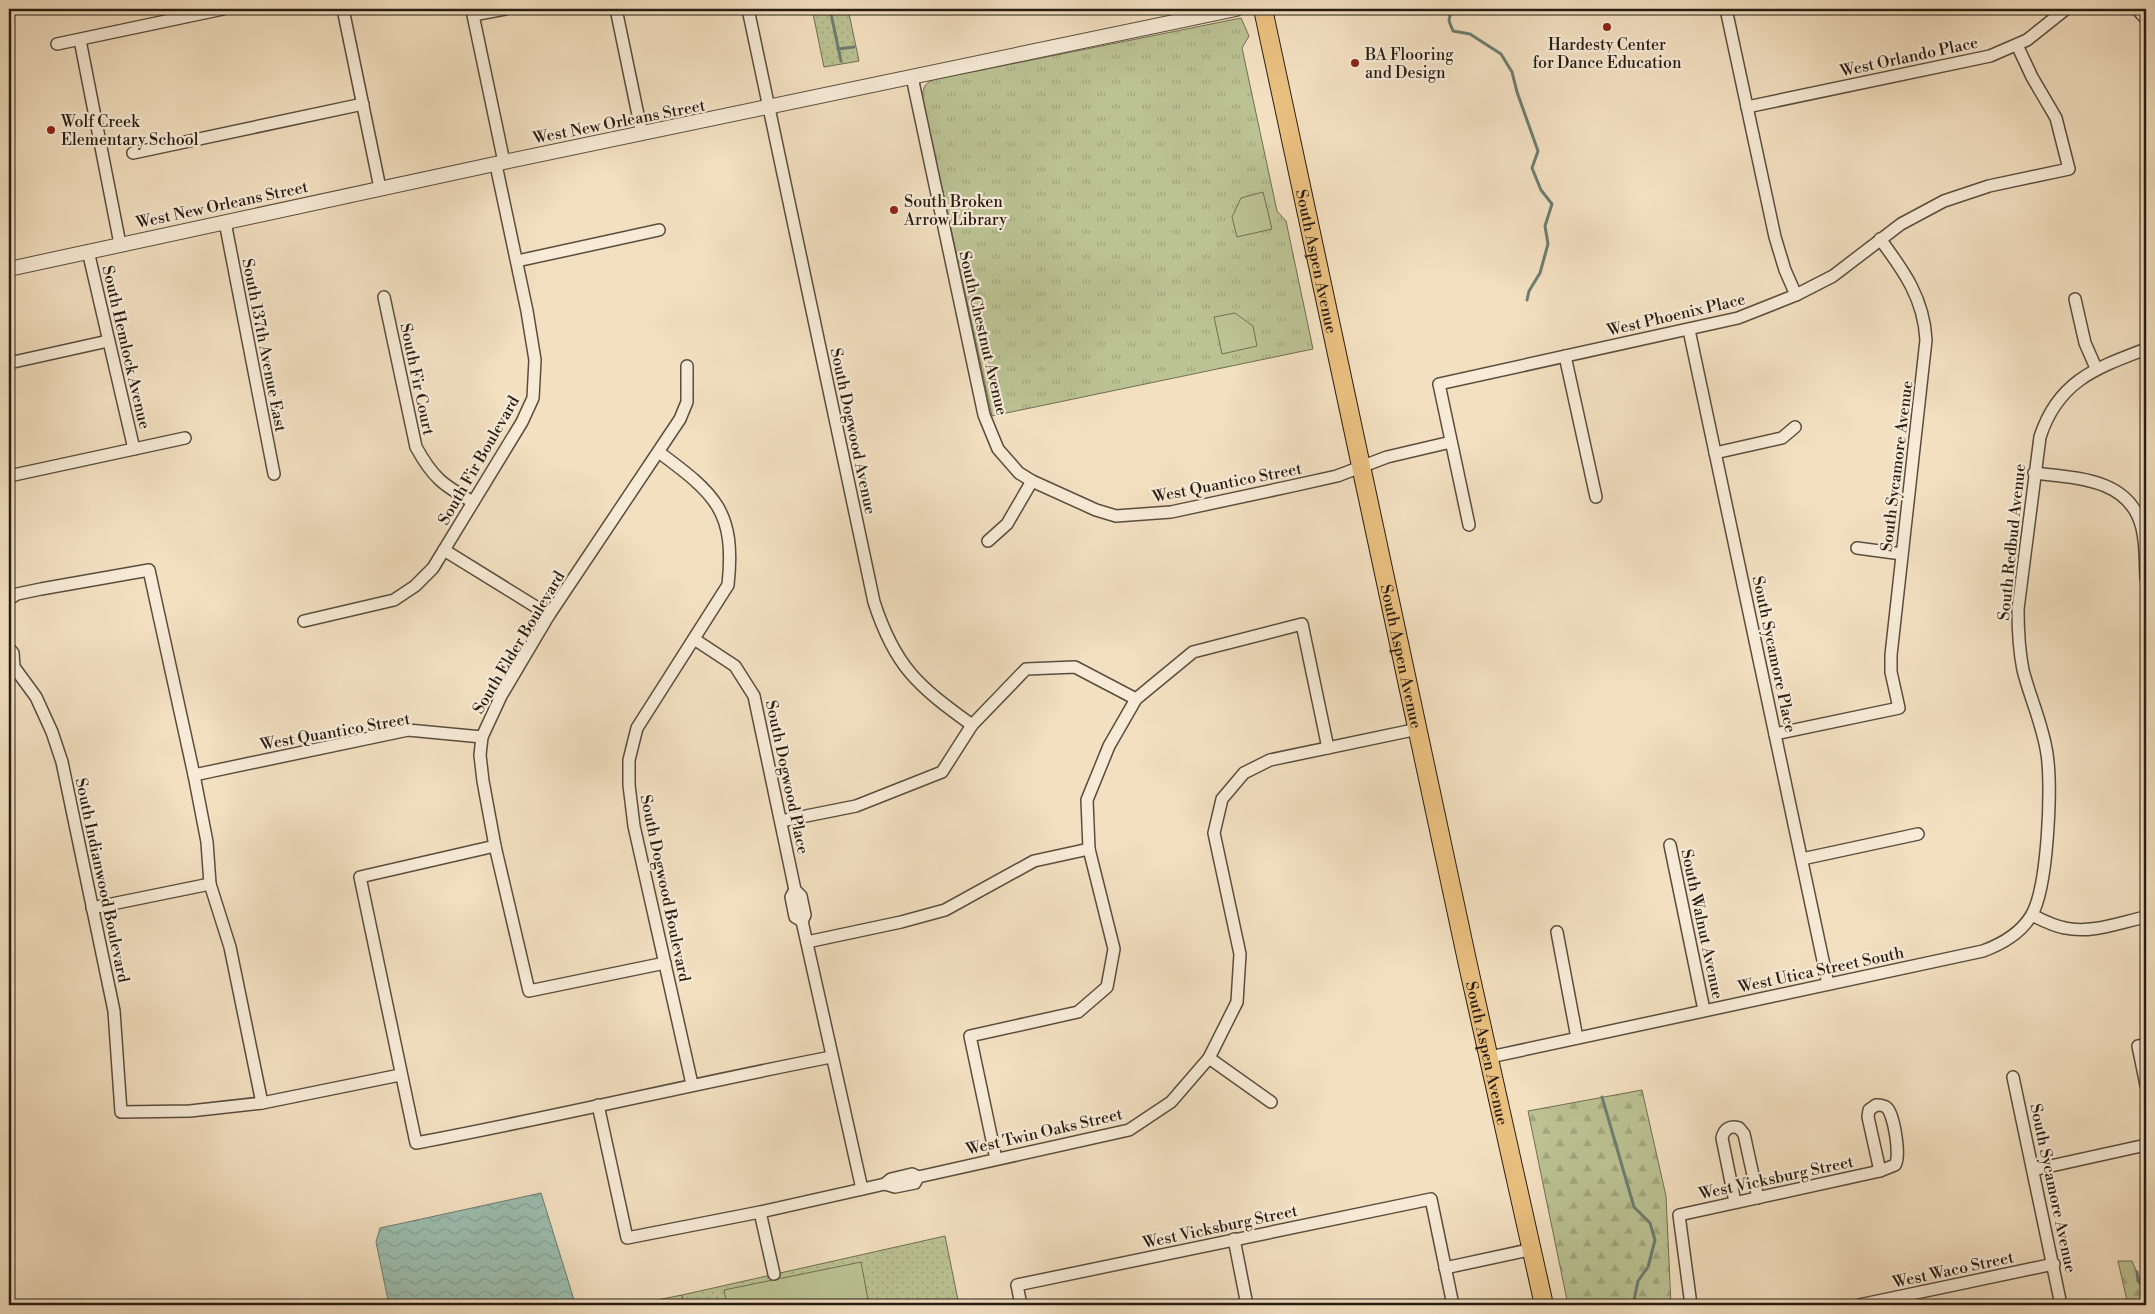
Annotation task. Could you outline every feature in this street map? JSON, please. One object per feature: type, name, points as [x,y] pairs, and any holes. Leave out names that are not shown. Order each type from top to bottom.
[{"type":"main road","name":"South Aspen Avenue","points":[[1263,9],[1544,1305]]},
{"type":"street","points":[[57,44],[186,13],[223,9]]},
{"type":"street","points":[[343,9],[380,188]]},
{"type":"street","points":[[500,163],[473,15],[505,9]]},
{"type":"street","points":[[616,9],[642,134]]},
{"type":"street","points":[[748,9],[768,108]]},
{"type":"street","name":"West New Orleans Street","points":[[9,269],[380,188],[1236,9]]},
{"type":"street","points":[[1726,9],[1775,237],[1785,270],[1796,295]]},
{"type":"street","name":"West Orlando Place","points":[[1747,108],[1990,56],[2017,45],[2035,34],[2066,9]]},
{"type":"street","points":[[2137,9],[2146,19]]},
{"type":"street","points":[[80,40],[120,244]]},
{"type":"street","name":"West Phoenix Place","points":[[1451,442],[1439,384],[1738,318],[1796,295],[1833,276],[1880,239],[1922,212],[1965,193],[2069,169],[2056,118],[2032,77],[2017,45]]},
{"type":"street","name":"South Chestnut Avenue","points":[[912,77],[984,415],[998,449]]},
{"type":"street","points":[[133,153],[363,104]]},
{"type":"street","name":"South Dogwood Avenue","points":[[768,108],[879,617],[889,644],[914,680],[972,724]]},
{"type":"street","name":"South Fir Boulevard","points":[[304,621],[394,600],[415,586],[433,568],[522,422],[533,398],[535,360],[500,163]]},
{"type":"street","name":"South 137th Avenue East","points":[[225,222],[274,474]]},
{"type":"street","points":[[517,261],[660,230]]},
{"type":"street","name":"South Sycamore Avenue","points":[[1775,734],[1899,708],[1891,672],[1890,655],[1926,353],[1926,331],[1922,306],[1914,288],[1880,239]]},
{"type":"street","name":"South Hemlock Avenue","points":[[88,251],[134,449]]},
{"type":"street","name":"South Fir Court","points":[[384,297],[416,447],[428,468],[441,484],[473,502]]},
{"type":"street","points":[[2075,299],[2085,343],[2096,368]]},
{"type":"street","name":"South Sycamore Place","points":[[1689,330],[1828,984]]},
{"type":"street","points":[[9,363],[108,341]]},
{"type":"street","name":"South Redbud Avenue","points":[[2032,915],[2042,883],[2050,783],[2043,732],[2023,669],[2018,636],[2018,609],[2040,437],[2049,414],[2062,394],[2096,368],[2146,349]]},
{"type":"street","points":[[1565,356],[1596,497]]},
{"type":"street","name":"South Elder Boulevard","points":[[664,963],[529,991],[495,846],[480,755],[482,737],[501,696],[549,615],[660,453],[680,419],[687,402],[687,366]]},
{"type":"street","points":[[1715,453],[1782,438],[1795,427]]},
{"type":"street","points":[[9,476],[185,438]]},
{"type":"street","points":[[1451,442],[1469,525]]},
{"type":"street","name":"West Quantico Street","points":[[998,449],[1007,461],[1032,481],[1096,510],[1118,516],[1171,512],[1338,476],[1387,457],[1451,442]]},
{"type":"street","name":"South Dogwood Boulevard","points":[[660,453],[693,478],[715,500],[726,525],[731,559],[728,585],[636,728],[629,760],[628,785],[634,826],[692,1084]]},
{"type":"street","points":[[2034,473],[2102,483],[2124,497],[2135,511],[2142,528],[2146,578]]},
{"type":"street","points":[[988,541],[1007,524],[1032,481]]},
{"type":"street","points":[[1857,548],[1902,554]]},
{"type":"street","points":[[444,550],[549,615]]},
{"type":"street","points":[[9,599],[17,594],[41,589],[149,570],[194,775],[206,842],[210,884],[230,947],[262,1103],[400,1074]]},
{"type":"street","points":[[996,1159],[970,1036],[1078,1012],[1107,987],[1114,949],[1088,849],[1087,800],[1109,746],[1136,699],[1193,652],[1302,624],[1328,748]]},
{"type":"street","name":"South Dogwood Place","points":[[694,639],[735,666],[745,678],[754,696],[795,890],[801,896],[805,915],[802,921],[862,1189]]},
{"type":"street","name":"South Indianwood Boulevard","points":[[9,648],[13,654],[12,666],[36,697],[52,732],[62,762],[114,1011],[121,1112],[190,1111],[262,1103]]},
{"type":"street","points":[[781,821],[856,806],[942,772],[972,724],[1026,669],[1074,667],[1136,699]]},
{"type":"street","name":"West Twin Oaks Street","points":[[598,1105],[627,1238],[760,1212],[885,1184],[891,1178],[912,1174],[918,1177],[1129,1130],[1171,1102],[1209,1058],[1237,1002],[1240,954],[1214,833],[1222,799],[1244,773],[1270,760],[1418,729]]},
{"type":"street","name":"West Quantico Street","points":[[194,775],[408,730],[482,737]]},
{"type":"street","points":[[1802,859],[1918,834]]},
{"type":"street","name":"South Walnut Avenue","points":[[1670,845],[1704,1010]]},
{"type":"street","points":[[495,846],[360,877],[416,1143],[501,1127],[692,1084],[831,1057]]},
{"type":"street","points":[[807,942],[901,922],[945,910],[1034,861],[1088,849]]},
{"type":"street","points":[[92,908],[210,884]]},
{"type":"street","points":[[2032,915],[2052,924],[2075,930],[2096,928],[2146,917]]},
{"type":"street","name":"West Utica Street South","points":[[1490,1057],[1983,951],[2013,935],[2032,915]]},
{"type":"street","points":[[1557,932],[1577,1038]]},
{"type":"street","points":[[2142,1046],[2146,1085]]},
{"type":"street","points":[[1209,1058],[1271,1102]]},
{"type":"street","name":"South Sycamore Avenue","points":[[2013,1077],[2054,1264],[2061,1305]]},
{"type":"street","points":[[1878,1105],[1884,1106],[1889,1111],[1899,1156],[1892,1167],[1880,1171],[1868,1117],[1870,1108],[1878,1105]]},
{"type":"street","points":[[1736,1202],[1722,1138],[1724,1132],[1730,1127],[1738,1128],[1744,1134],[1758,1198]]},
{"type":"street","points":[[2033,1170],[2146,1145]]},
{"type":"street","name":"West Vicksburg Street","points":[[1691,1305],[1679,1215],[1880,1171]]},
{"type":"street","name":"West Vicksburg Street","points":[[1021,1305],[1017,1285],[1430,1199],[1445,1268]]},
{"type":"street","points":[[760,1212],[774,1274]]},
{"type":"street","points":[[1234,1240],[1247,1305]]},
{"type":"street","points":[[1453,1305],[1445,1268],[1532,1249]]},
{"type":"street","name":"West Waco Street","points":[[1859,1305],[2054,1264]]},
{"type":"green space","points":[[812,9],[848,9],[859,61],[824,67]]},
{"type":"green space","points":[[1241,18],[1249,36],[1242,48],[1277,211],[1286,221],[1313,349],[992,416],[923,101],[925,86],[932,80]]},
{"type":"green space","points":[[1263,192],[1272,229],[1237,237],[1232,217],[1241,198]]},
{"type":"green space","points":[[1235,313],[1253,326],[1257,346],[1222,354],[1214,317]]},
{"type":"green space","points":[[1642,1090],[1666,1196],[1671,1305],[1568,1305],[1528,1111]]},
{"type":"green space","points":[[945,1236],[959,1305],[684,1305],[682,1295]]},
{"type":"green space","points":[[2118,1261],[2132,1261],[2146,1293],[2146,1305],[2128,1305]]},
{"type":"green space","points":[[861,1262],[869,1305],[727,1305],[724,1290]]},
{"type":"green space","points":[[682,1295],[684,1305],[631,1305]]},
{"type":"water","points":[[541,1193],[575,1303],[556,1305],[389,1305],[376,1242],[380,1228]]},
{"type":"waterway","points":[[830,9],[841,61]]},
{"type":"waterway","points":[[1451,9],[1449,21],[1453,31],[1470,34],[1501,54],[1512,72],[1517,92],[1538,151],[1532,168],[1541,190],[1552,204],[1545,226],[1548,244],[1540,273],[1529,291],[1527,300]]},
{"type":"waterway","points":[[838,49],[854,47]]},
{"type":"waterway","points":[[1602,1097],[1634,1207],[1650,1223],[1655,1240],[1648,1267],[1638,1281],[1633,1305]]},
{"type":"waterway","points":[[2137,1272],[2138,1281],[2145,1287],[2146,1293]]},
{"type":"place","name":"Hardesty Center for Dance Education","points":[[1607,27]]},
{"type":"place","name":"BA Flooring and Design","points":[[1355,63]]},
{"type":"place","name":"Wolf Creek Elementary School","points":[[51,130]]},
{"type":"place","name":"South Broken Arrow Library","points":[[894,210]]}]
